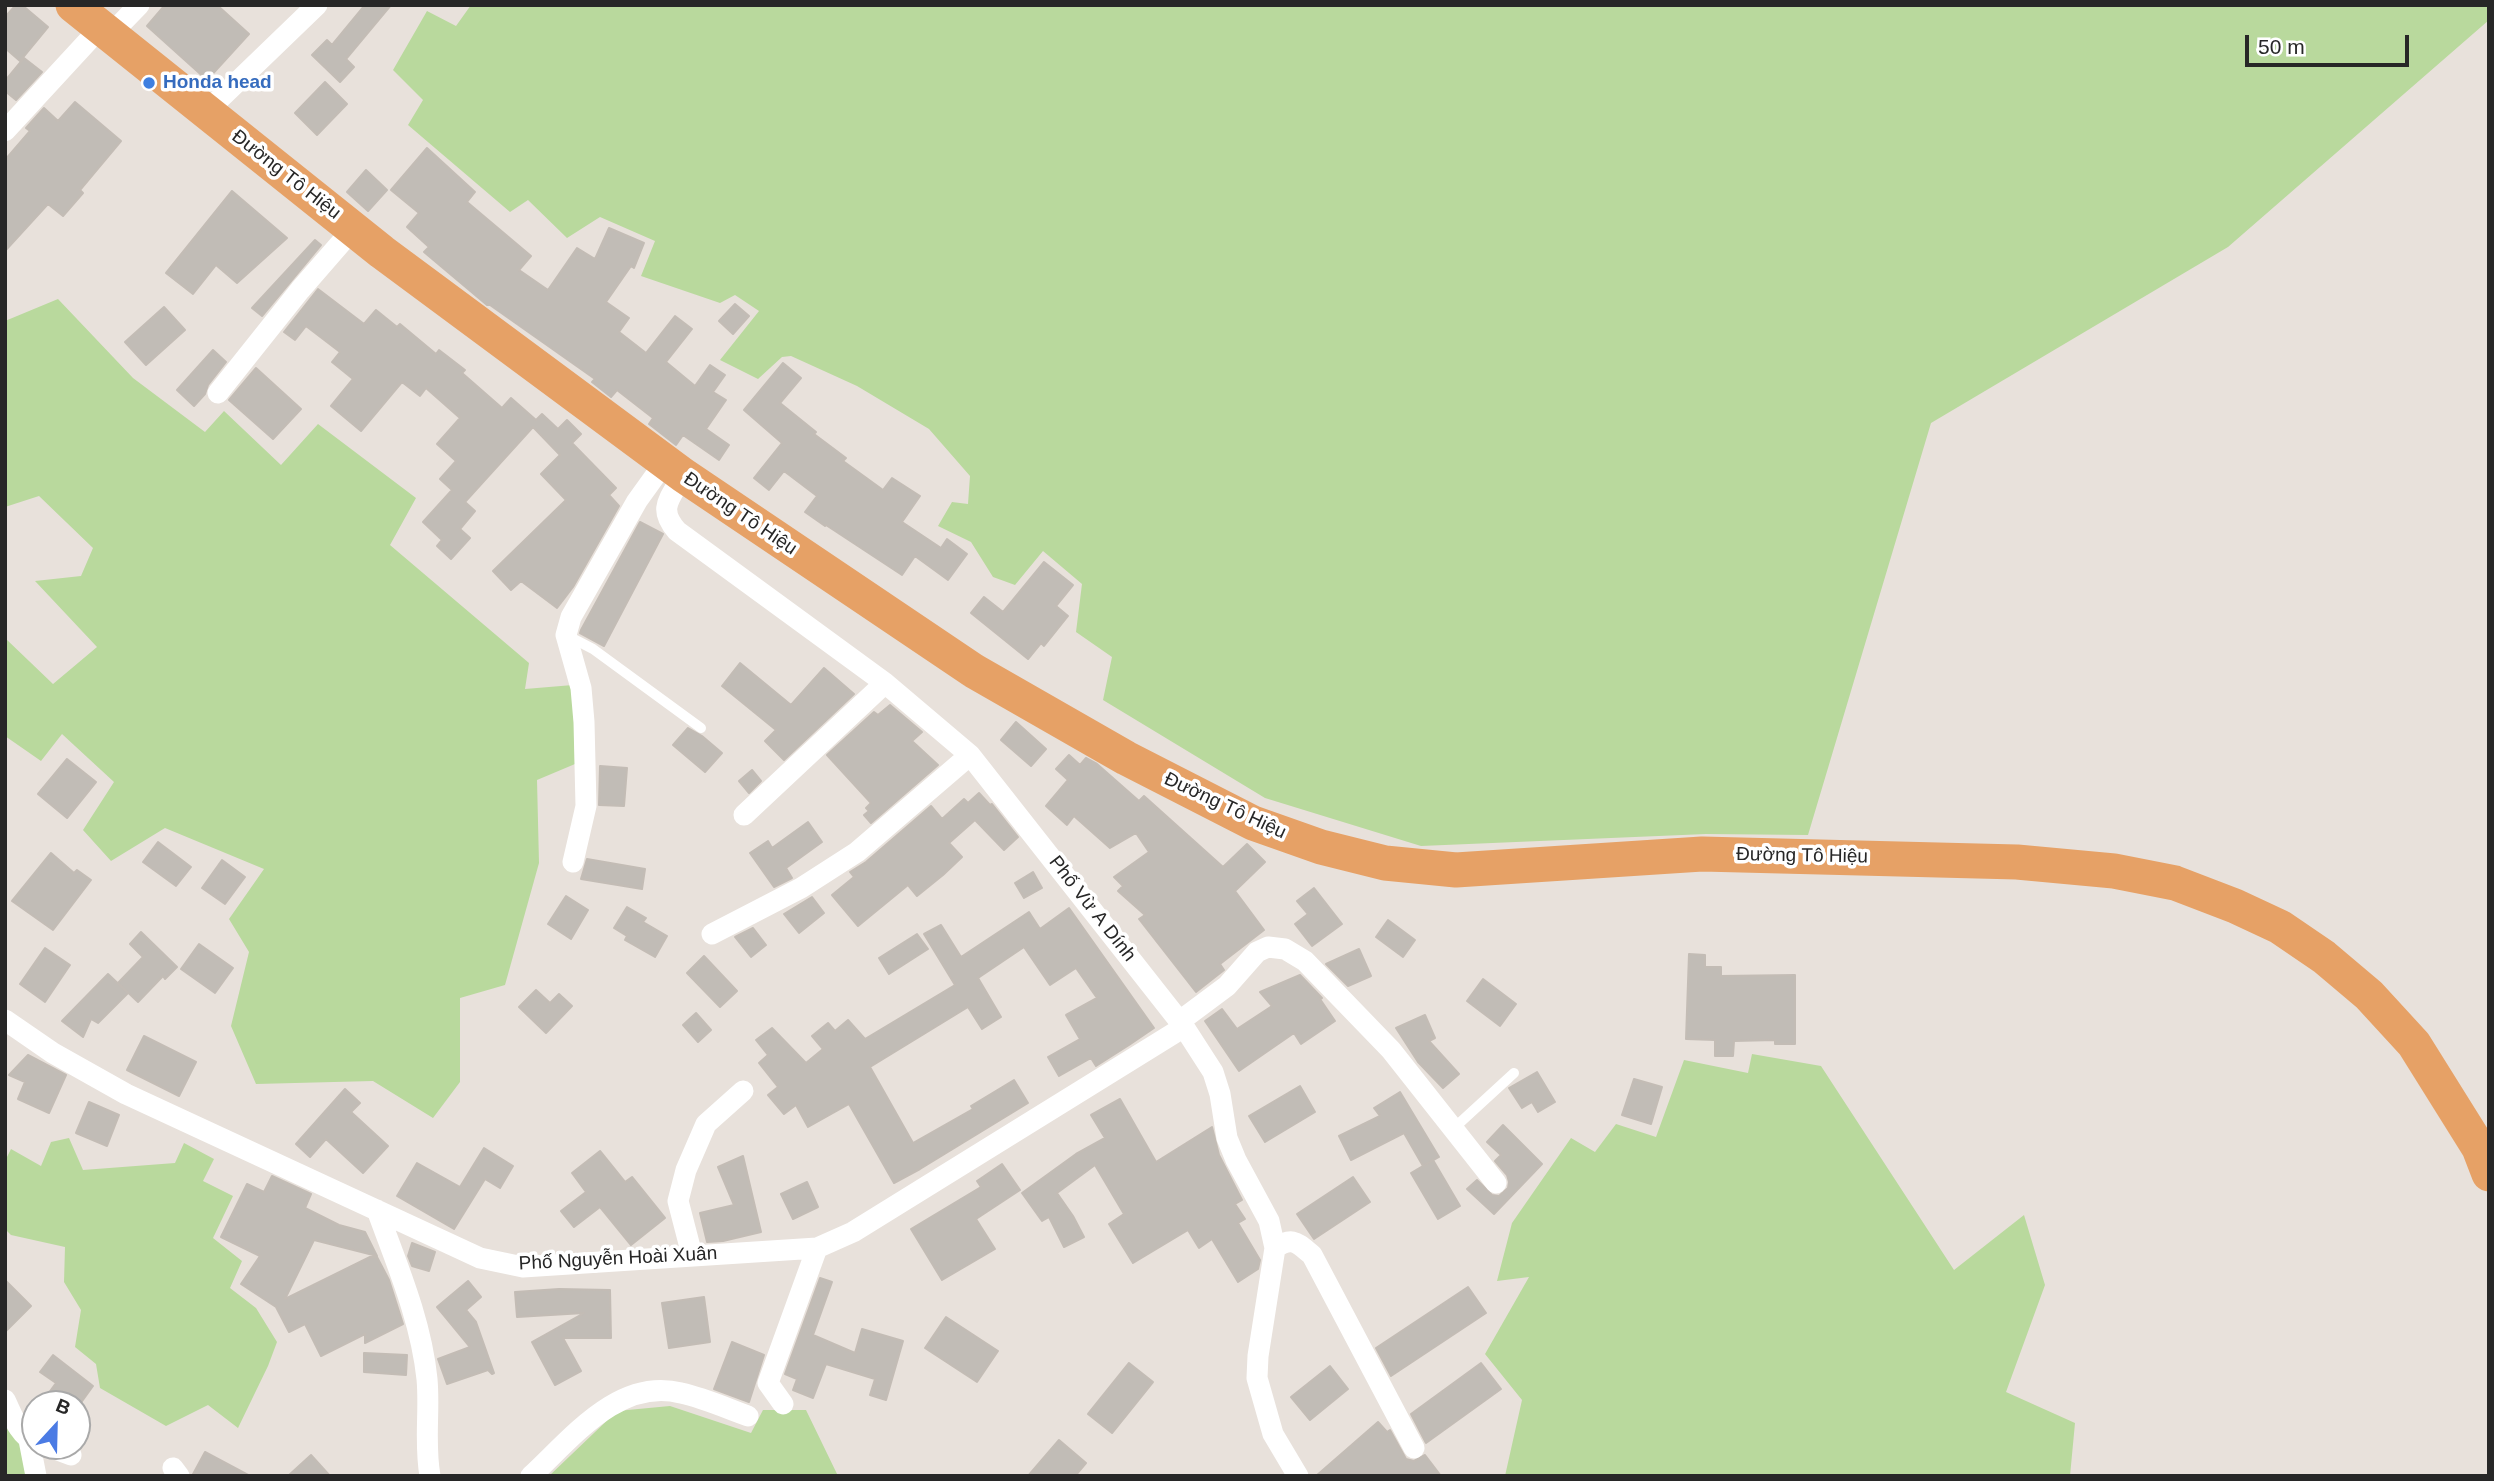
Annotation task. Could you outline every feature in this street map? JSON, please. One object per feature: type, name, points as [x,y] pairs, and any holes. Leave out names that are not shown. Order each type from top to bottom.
[{"type":"highway","name":"Đường Tô Hiệu","points":[[73,5],[353,229],[674,469],[952,657],[1025,702],[1253,823],[1321,847],[1385,863],[1456,870],[1702,854],[2017,862],[2114,872],[2175,883],[2280,927],[2324,957],[2369,995],[2414,1044],[2479,1148],[2489,1174]]},
{"type":"street","points":[[5,131],[105,32],[139,5]]},
{"type":"street","points":[[206,112],[317,5]]},
{"type":"street","points":[[218,393],[300,290],[353,229]]},
{"type":"street","points":[[573,862],[586,806],[584,722],[580,688],[566,635],[571,617],[630,513],[674,469]]},
{"type":"street","name":"Phố Vừ A Dính","points":[[674,469],[666,507],[667,519],[677,531],[885,683],[970,755],[1182,1024],[1213,1072],[1220,1094],[1227,1138],[1269,1221],[1275,1248],[1257,1378],[1273,1434],[1298,1476]]},
{"type":"street","points":[[744,815],[885,683]]},
{"type":"street","points":[[712,934],[801,888],[857,852],[970,755]]},
{"type":"street","name":"Phố Nguyễn Hoài Xuân","points":[[5,1020],[53,1053],[126,1094],[480,1258],[523,1267],[817,1248],[853,1232],[1182,1024],[1227,986],[1257,952],[1268,947],[1285,949],[1305,961],[1391,1050],[1496,1183]]},
{"type":"street","points":[[692,1255],[678,1201],[686,1170],[706,1124],[743,1091]]},
{"type":"street","points":[[377,1210],[419,1327],[427,1381],[426,1451],[430,1476]]},
{"type":"street","points":[[1275,1248],[1285,1241],[1297,1242],[1312,1255],[1415,1448]]},
{"type":"street","points":[[783,1404],[768,1383],[817,1248]]},
{"type":"street","points":[[531,1476],[605,1409],[622,1399],[650,1390],[680,1392],[748,1416]]},
{"type":"street","points":[[5,1399],[21,1427]]},
{"type":"lane","points":[[566,635],[593,649],[701,728]]},
{"type":"lane","points":[[1453,1129],[1514,1073]]},
{"type":"green space","points":[[471,5],[2489,5],[2489,20],[2228,247],[1931,423],[1808,835],[1706,834],[1421,846],[1265,798],[1103,700],[1112,657],[1076,632],[1082,584],[1043,551],[1015,585],[993,577],[971,542],[938,526],[952,502],[968,504],[970,476],[929,429],[857,386],[791,356],[782,357],[758,379],[720,360],[759,311],[735,295],[720,303],[641,276],[655,241],[600,217],[567,238],[528,200],[510,212],[408,125],[423,100],[393,70],[427,11],[456,26]]},
{"type":"green space","points":[[58,299],[133,378],[205,432],[224,411],[281,465],[318,424],[416,498],[390,545],[529,663],[525,689],[573,685],[575,764],[537,780],[539,863],[505,985],[460,998],[460,1082],[433,1118],[373,1081],[256,1084],[231,1026],[249,952],[229,919],[264,869],[165,828],[111,861],[83,830],[114,782],[62,734],[41,761],[5,736],[5,638],[53,684],[97,647],[35,581],[81,576],[93,548],[39,496],[5,507],[5,321]]},
{"type":"green space","points":[[1752,1054],[1821,1066],[1954,1270],[2024,1215],[2045,1285],[2006,1392],[2075,1423],[2070,1476],[1505,1476],[1522,1400],[1485,1354],[1529,1277],[1497,1281],[1512,1223],[1571,1138],[1595,1152],[1616,1124],[1656,1137],[1684,1060],[1748,1073]]},
{"type":"green space","points":[[69,1138],[83,1170],[175,1163],[184,1143],[214,1159],[203,1181],[233,1196],[213,1238],[242,1261],[230,1288],[256,1308],[277,1342],[238,1428],[208,1405],[166,1426],[100,1388],[96,1364],[75,1347],[81,1310],[64,1282],[65,1247],[11,1235],[5,1229],[5,1161],[11,1149],[41,1166],[51,1142]]},
{"type":"green space","points":[[670,1406],[751,1433],[763,1410],[806,1410],[838,1476],[549,1476],[617,1411]]},
{"type":"green space","points":[[5,1425],[21,1442],[21,1460],[28,1460],[29,1476],[5,1476]]},
{"type":"building","points":[[16,5],[22,5],[48,27],[20,61],[5,48],[5,17]]},
{"type":"building","points":[[165,5],[217,5],[249,34],[207,80],[147,26]]},
{"type":"building","points":[[365,5],[391,5],[346,59],[354,67],[340,82],[312,55],[327,40],[332,45]]},
{"type":"building","points":[[24,58],[42,72],[16,100],[5,91],[5,81]]},
{"type":"building","points":[[325,82],[347,104],[317,135],[295,113]]},
{"type":"building","points":[[75,102],[121,141],[80,190],[83,193],[63,216],[48,204],[5,251],[5,160],[30,131],[26,128],[44,108],[58,121]]},
{"type":"building","points":[[427,148],[475,192],[467,202],[531,256],[519,270],[548,290],[577,248],[595,259],[609,228],[644,243],[634,268],[631,266],[606,302],[629,318],[619,332],[646,353],[675,316],[692,329],[666,362],[695,386],[710,365],[725,375],[713,392],[726,400],[706,429],[729,445],[719,460],[683,435],[676,445],[649,424],[653,418],[617,390],[611,397],[592,382],[595,379],[487,305],[424,252],[429,247],[407,227],[419,213],[391,190]]},
{"type":"building","points":[[366,170],[387,190],[368,211],[347,192]]},
{"type":"building","points":[[232,191],[287,238],[237,283],[216,265],[193,294],[166,273]]},
{"type":"building","points":[[315,240],[321,245],[262,316],[252,308]]},
{"type":"building","points":[[318,289],[364,324],[376,310],[397,327],[400,324],[436,354],[439,350],[465,370],[462,373],[502,408],[511,398],[536,420],[542,414],[558,429],[567,420],[581,434],[572,443],[616,488],[609,495],[619,506],[573,587],[557,608],[521,581],[511,590],[493,571],[566,500],[541,474],[560,455],[533,427],[465,502],[475,511],[460,529],[470,538],[451,559],[437,546],[442,540],[423,522],[452,490],[440,479],[456,461],[437,444],[460,418],[426,388],[420,396],[402,382],[361,431],[331,406],[353,379],[332,362],[340,352],[306,326],[295,340],[284,332]]},
{"type":"building","points":[[735,304],[749,316],[733,334],[719,321]]},
{"type":"building","points":[[164,307],[185,330],[146,365],[125,342]]},
{"type":"building","points":[[213,350],[226,362],[194,406],[177,390]]},
{"type":"building","points":[[783,363],[801,378],[780,403],[846,458],[843,461],[883,490],[892,478],[920,496],[902,522],[941,548],[947,539],[967,554],[948,580],[915,556],[902,575],[825,526],[805,512],[817,496],[784,471],[769,490],[754,478],[782,443],[744,410]]},
{"type":"building","points":[[256,368],[301,409],[273,439],[229,400]]},
{"type":"building","points":[[640,522],[663,534],[604,646],[580,633]]},
{"type":"building","points":[[1044,562],[1073,585],[1056,606],[1068,616],[1044,646],[1041,643],[1028,659],[971,613],[984,597],[1003,612]]},
{"type":"building","points":[[740,663],[791,705],[824,668],[854,694],[784,760],[765,741],[776,730],[722,686]]},
{"type":"building","points":[[890,705],[922,732],[912,741],[938,765],[871,823],[864,815],[869,811],[866,808],[871,803],[827,755],[874,712],[878,715]]},
{"type":"building","points":[[1016,722],[1046,749],[1031,766],[1001,740]]},
{"type":"building","points":[[688,728],[722,753],[705,772],[673,745]]},
{"type":"building","points":[[1069,755],[1080,765],[1086,758],[1097,764],[1139,801],[1144,796],[1223,867],[1247,844],[1265,862],[1235,891],[1264,930],[1220,964],[1224,970],[1196,992],[1139,919],[1145,915],[1118,891],[1123,886],[1114,877],[1149,852],[1136,833],[1110,848],[1074,816],[1067,825],[1046,806],[1068,780],[1056,769]]},
{"type":"building","points":[[67,759],[96,782],[67,818],[38,794]]},
{"type":"building","points":[[600,766],[627,768],[624,806],[599,805]]},
{"type":"building","points":[[752,770],[761,781],[749,793],[739,781]]},
{"type":"building","points":[[979,793],[992,804],[1018,837],[1004,850],[975,820],[949,843],[962,857],[943,875],[917,896],[908,885],[858,926],[832,895],[854,877],[850,872],[866,862],[931,806],[942,819],[964,799],[968,803]]},
{"type":"building","points":[[808,822],[822,842],[786,868],[792,878],[774,887],[750,853],[768,841],[772,848]]},
{"type":"building","points":[[158,842],[191,867],[176,886],[143,862]]},
{"type":"building","points":[[51,853],[74,873],[77,870],[91,880],[53,930],[12,901]]},
{"type":"building","points":[[587,859],[645,869],[642,889],[581,879]]},
{"type":"building","points":[[222,860],[245,877],[225,904],[202,888]]},
{"type":"building","points":[[1033,872],[1042,888],[1024,898],[1015,883]]},
{"type":"building","points":[[1314,888],[1342,924],[1312,946],[1295,924],[1308,914],[1297,901]]},
{"type":"building","points":[[566,896],[588,910],[571,939],[548,924]]},
{"type":"building","points":[[812,897],[824,913],[799,933],[784,914]]},
{"type":"building","points":[[627,907],[646,918],[643,922],[667,936],[655,957],[625,940],[627,936],[614,928]]},
{"type":"building","points":[[1069,908],[1154,1028],[1096,1066],[1091,1058],[1059,1076],[1048,1057],[1080,1039],[1066,1015],[1097,998],[1076,968],[1050,985],[1024,947],[978,978],[1001,1017],[982,1029],[968,1007],[870,1067],[913,1143],[973,1109],[971,1106],[1014,1080],[1028,1103],[920,1169],[894,1183],[849,1104],[808,1127],[796,1105],[784,1114],[768,1095],[778,1087],[759,1063],[768,1055],[756,1040],[772,1028],[806,1063],[823,1049],[812,1036],[828,1023],[835,1031],[848,1020],[865,1039],[955,985],[924,934],[941,925],[961,957],[1029,912],[1040,929]]},
{"type":"building","points":[[1388,920],[1415,940],[1403,957],[1376,937]]},
{"type":"building","points":[[753,928],[766,945],[751,957],[735,937]]},
{"type":"building","points":[[141,932],[177,967],[165,979],[163,976],[138,1002],[118,983],[143,957],[130,944]]},
{"type":"building","points":[[917,934],[928,949],[889,974],[879,958]]},
{"type":"building","points":[[199,944],[233,968],[215,993],[181,969]]},
{"type":"building","points":[[45,948],[70,965],[45,1002],[20,984]]},
{"type":"building","points":[[1359,949],[1371,976],[1348,986],[1326,964]]},
{"type":"building","points":[[1689,954],[1705,955],[1705,967],[1721,967],[1721,976],[1795,975],[1795,1044],[1775,1044],[1775,1040],[1734,1041],[1733,1056],[1715,1056],[1715,1040],[1686,1039]]},
{"type":"building","points":[[704,956],[737,991],[720,1007],[687,973]]},
{"type":"building","points":[[108,974],[128,993],[98,1023],[91,1019],[83,1037],[62,1021]]},
{"type":"building","points":[[1300,975],[1322,998],[1320,999],[1335,1021],[1301,1044],[1294,1033],[1239,1071],[1205,1021],[1222,1009],[1237,1029],[1272,1006],[1260,992]]},
{"type":"building","points":[[1483,979],[1516,1004],[1500,1026],[1467,1001]]},
{"type":"building","points":[[536,990],[550,1003],[559,994],[572,1006],[546,1033],[519,1007]]},
{"type":"building","points":[[696,1013],[711,1030],[698,1042],[683,1025]]},
{"type":"building","points":[[1425,1015],[1435,1038],[1429,1041],[1459,1074],[1443,1088],[1418,1062],[1396,1028]]},
{"type":"building","points":[[144,1036],[196,1062],[179,1096],[127,1070]]},
{"type":"building","points":[[28,1055],[66,1075],[49,1113],[18,1099],[25,1082],[9,1075]]},
{"type":"building","points":[[1537,1072],[1555,1102],[1538,1112],[1532,1102],[1522,1108],[1509,1088]]},
{"type":"building","points":[[1634,1079],[1662,1087],[1651,1124],[1622,1115]]},
{"type":"building","points":[[1300,1086],[1315,1112],[1265,1142],[1249,1116]]},
{"type":"building","points":[[345,1089],[360,1103],[351,1112],[388,1146],[363,1173],[326,1139],[310,1157],[296,1144]]},
{"type":"building","points":[[1400,1092],[1439,1157],[1423,1166],[1404,1133],[1351,1160],[1339,1136],[1380,1116],[1374,1108]]},
{"type":"building","points":[[1120,1099],[1156,1162],[1212,1127],[1219,1155],[1242,1200],[1235,1204],[1245,1219],[1238,1223],[1260,1260],[1258,1269],[1238,1282],[1212,1239],[1199,1248],[1188,1230],[1133,1263],[1109,1224],[1124,1214],[1095,1165],[1057,1193],[1084,1237],[1064,1247],[1049,1217],[1042,1221],[1022,1193],[1076,1154],[1105,1138],[1091,1115]]},
{"type":"building","points":[[89,1102],[119,1115],[107,1146],[76,1133]]},
{"type":"building","points":[[1503,1125],[1542,1164],[1494,1214],[1467,1189],[1477,1180],[1492,1195],[1499,1196],[1508,1188],[1507,1175],[1495,1161],[1501,1155],[1487,1142]]},
{"type":"building","points":[[484,1148],[513,1166],[500,1188],[485,1179],[454,1229],[397,1196],[417,1163],[460,1187]]},
{"type":"building","points":[[600,1151],[625,1182],[632,1177],[665,1218],[631,1245],[600,1207],[574,1227],[561,1211],[586,1192],[572,1173]]},
{"type":"building","points":[[743,1156],[761,1232],[707,1242],[700,1213],[734,1205],[718,1167]]},
{"type":"building","points":[[1433,1160],[1460,1206],[1438,1219],[1411,1173]]},
{"type":"building","points":[[1002,1164],[1020,1190],[976,1219],[995,1249],[942,1280],[911,1229],[981,1187],[977,1181]]},
{"type":"building","points":[[272,1176],[311,1194],[305,1208],[339,1225],[365,1232],[377,1256],[314,1240],[285,1299],[370,1257],[377,1257],[389,1280],[403,1324],[365,1343],[365,1334],[321,1356],[305,1324],[289,1332],[276,1307],[241,1284],[260,1256],[221,1237],[247,1184],[264,1192]]},
{"type":"building","points":[[1353,1177],[1370,1202],[1314,1239],[1297,1214]]},
{"type":"building","points":[[807,1182],[818,1207],[793,1219],[781,1194]]},
{"type":"building","points":[[412,1243],[435,1252],[429,1271],[412,1266],[408,1256]]},
{"type":"building","points":[[820,1278],[832,1282],[813,1335],[855,1353],[862,1329],[903,1341],[886,1400],[870,1395],[875,1379],[826,1364],[813,1398],[793,1390],[797,1379],[785,1374]]},
{"type":"building","points":[[5,1280],[31,1306],[5,1332]]},
{"type":"building","points":[[468,1281],[481,1297],[466,1310],[476,1322],[494,1373],[488,1370],[447,1384],[438,1359],[470,1347],[437,1307]]},
{"type":"building","points":[[1468,1287],[1486,1313],[1391,1376],[1376,1348]]},
{"type":"building","points":[[610,1290],[611,1338],[563,1338],[581,1371],[555,1385],[532,1342],[584,1313],[517,1317],[515,1292]]},
{"type":"building","points":[[704,1297],[710,1342],[669,1348],[662,1303]]},
{"type":"building","points":[[946,1317],[998,1351],[977,1382],[925,1348]]},
{"type":"building","points":[[732,1342],[764,1355],[749,1402],[714,1389]]},
{"type":"building","points":[[364,1353],[407,1355],[406,1375],[364,1372]]},
{"type":"building","points":[[53,1355],[93,1386],[90,1390],[51,1390],[56,1383],[40,1372]]},
{"type":"building","points":[[1129,1363],[1153,1382],[1112,1433],[1088,1414]]},
{"type":"building","points":[[1481,1363],[1501,1389],[1426,1443],[1411,1414]]},
{"type":"building","points":[[1330,1366],[1348,1389],[1310,1420],[1291,1397]]},
{"type":"building","points":[[1378,1422],[1387,1432],[1390,1430],[1406,1459],[1414,1461],[1425,1455],[1441,1476],[1316,1476]]},
{"type":"building","points":[[1059,1440],[1086,1463],[1075,1476],[1028,1476]]},
{"type":"building","points":[[205,1452],[250,1476],[192,1476]]},
{"type":"building","points":[[311,1455],[330,1476],[288,1476]]},
{"type":"place","name":"Honda head","points":[[149,83]]}]
